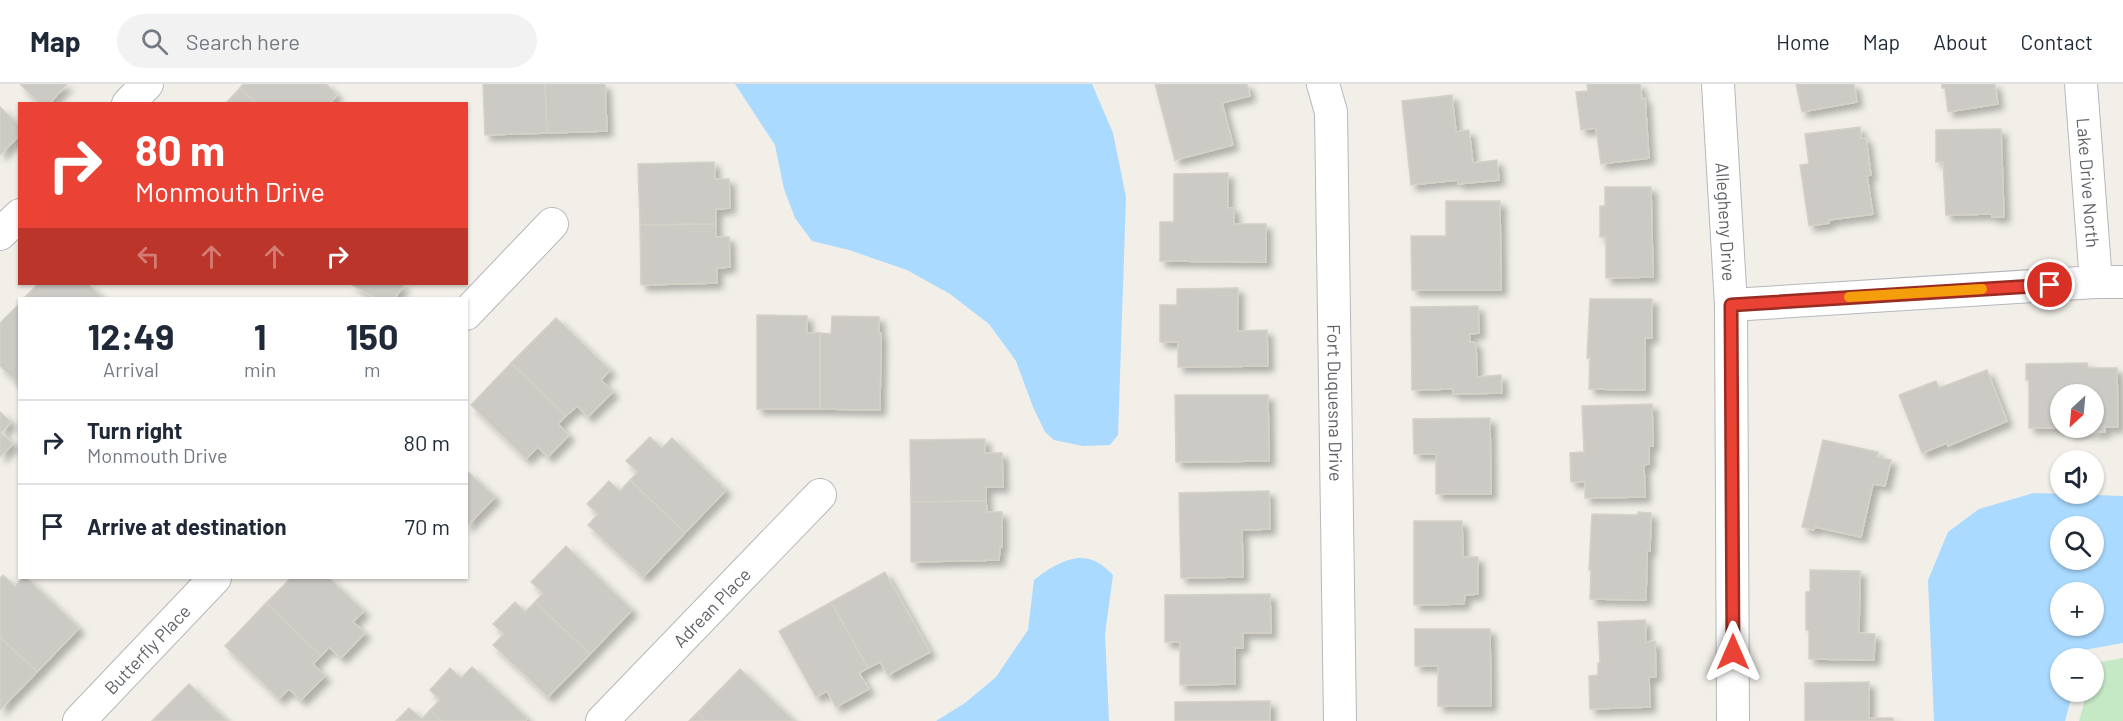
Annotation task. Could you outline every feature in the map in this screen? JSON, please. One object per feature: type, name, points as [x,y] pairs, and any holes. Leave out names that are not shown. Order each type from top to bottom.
[{"type":"street","points":[[130,102],[147,84]]},
{"type":"street","name":"Fort Duquesna Drive","points":[[1323,84],[1331,112],[1340,721]]},
{"type":"street","name":"Allegheny Drive","points":[[1718,84],[1731,305],[1733,721]]},
{"type":"street","name":"Lake Drive North","points":[[2081,84],[2109,282]]},
{"type":"street","points":[[0,234],[18,217]]},
{"type":"street","points":[[468,312],[552,224]]},
{"type":"street","points":[[1731,305],[2109,282]]},
{"type":"street","name":"Adrean Place","points":[[602,721],[820,495]]},
{"type":"street","name":"Butterfly Place","points":[[79,721],[214,579]]},
{"type":"green space","points":[[2123,658],[2123,721],[2079,721],[2084,702],[2104,702],[2104,661]]},
{"type":"water","points":[[735,84],[1092,84],[1113,133],[1126,197],[1118,435],[1110,445],[1083,446],[1054,440],[1045,432],[1016,361],[989,324],[950,294],[907,270],[849,250],[812,241],[795,218],[784,189],[775,145]]},
{"type":"water","points":[[2034,493],[2050,494],[2050,504],[2104,504],[2104,495],[2123,496],[2123,643],[2095,648],[2050,648],[2050,702],[2070,702],[2065,721],[1934,721],[1928,580],[1948,532],[1979,509]]},
{"type":"water","points":[[1079,558],[1098,562],[1113,575],[1105,634],[1109,721],[936,721],[965,703],[996,677],[1028,630],[1034,580],[1055,566]]},
{"type":"building","points":[[20,84],[67,84],[51,102],[38,102]]},
{"type":"building","points":[[243,84],[326,84],[337,95],[331,102],[255,102],[240,88]]},
{"type":"building","points":[[483,84],[545,84],[547,133],[485,135]]},
{"type":"building","points":[[545,84],[605,84],[607,131],[547,133]]},
{"type":"building","points":[[1155,84],[1247,84],[1250,96],[1222,103],[1233,145],[1175,160]]},
{"type":"building","points":[[1587,84],[1640,84],[1642,99],[1645,98],[1649,158],[1601,164],[1596,128],[1581,130],[1576,92],[1588,91]]},
{"type":"building","points":[[1796,84],[1854,84],[1857,102],[1802,112]]},
{"type":"building","points":[[1942,84],[1995,84],[1998,104],[1948,112],[1945,88],[1942,88]]},
{"type":"building","points":[[240,88],[255,102],[227,102]]},
{"type":"building","points":[[1452,95],[1456,132],[1469,130],[1473,163],[1497,160],[1499,180],[1458,184],[1458,180],[1411,185],[1402,101]]},
{"type":"building","points":[[0,107],[18,124],[18,137],[0,155]]},
{"type":"building","points":[[1860,127],[1861,138],[1866,138],[1871,175],[1867,176],[1873,214],[1829,220],[1829,223],[1809,226],[1800,165],[1809,164],[1805,134]]},
{"type":"building","points":[[2001,129],[2004,217],[1992,217],[1992,214],[1946,215],[1943,162],[1936,162],[1936,130]]},
{"type":"building","points":[[714,162],[715,179],[729,179],[730,208],[716,209],[716,224],[640,225],[638,164]]},
{"type":"building","points":[[1228,173],[1228,208],[1234,208],[1234,224],[1266,224],[1266,262],[1160,261],[1160,222],[1174,222],[1174,174]]},
{"type":"building","points":[[1605,187],[1651,187],[1653,277],[1606,278],[1606,237],[1600,237],[1600,206],[1605,206]]},
{"type":"building","points":[[1446,201],[1500,201],[1501,290],[1412,290],[1411,236],[1446,236]]},
{"type":"building","points":[[716,224],[716,237],[729,237],[730,267],[717,268],[717,283],[641,285],[640,225]]},
{"type":"building","points":[[37,285],[89,285],[102,297],[25,297]]},
{"type":"building","points":[[353,285],[403,285],[396,297],[373,297]]},
{"type":"building","points":[[1238,288],[1238,331],[1267,330],[1268,366],[1178,367],[1178,342],[1160,342],[1160,305],[1177,305],[1177,289]]},
{"type":"building","points":[[1590,299],[1652,299],[1652,338],[1645,338],[1645,390],[1589,389],[1590,358],[1587,358]]},
{"type":"building","points":[[18,305],[18,383],[0,366],[0,323]]},
{"type":"building","points":[[1478,306],[1479,333],[1470,334],[1470,342],[1476,343],[1477,377],[1501,375],[1502,393],[1453,394],[1453,389],[1412,390],[1411,307]]},
{"type":"building","points":[[757,315],[807,316],[807,333],[820,333],[820,409],[757,409]]},
{"type":"building","points":[[832,316],[879,317],[879,333],[881,333],[880,410],[820,409],[820,333],[831,334]]},
{"type":"building","points":[[556,318],[610,370],[601,380],[613,392],[588,417],[577,406],[566,416],[511,363]]},
{"type":"building","points":[[511,363],[566,416],[558,424],[569,435],[548,457],[538,447],[526,459],[471,405]]},
{"type":"building","points":[[2087,363],[2088,368],[2117,368],[2118,427],[2104,427],[2104,384],[2050,384],[2050,428],[2029,428],[2029,380],[2026,380],[2026,364]]},
{"type":"building","points":[[1987,370],[2007,421],[1948,446],[1947,443],[1922,453],[1899,395],[1936,381],[1939,388]]},
{"type":"building","points":[[1175,395],[1268,395],[1269,461],[1176,462]]},
{"type":"building","points":[[1652,404],[1653,446],[1649,446],[1649,464],[1644,465],[1645,497],[1585,498],[1585,482],[1571,482],[1570,453],[1584,452],[1582,406]]},
{"type":"building","points":[[0,412],[11,422],[1,433],[13,444],[0,457]]},
{"type":"building","points":[[1490,418],[1491,494],[1436,494],[1436,454],[1414,454],[1413,419]]},
{"type":"building","points":[[650,437],[662,448],[672,438],[726,490],[685,533],[630,480],[638,472],[626,461]]},
{"type":"building","points":[[985,439],[985,453],[1002,453],[1003,487],[986,487],[986,501],[911,502],[910,440]]},
{"type":"building","points":[[1823,440],[1878,452],[1877,457],[1891,460],[1885,486],[1873,484],[1861,537],[1815,527],[1814,530],[1802,527]]},
{"type":"building","points":[[468,472],[495,497],[468,525]]},
{"type":"building","points":[[630,480],[685,533],[643,577],[588,525],[598,514],[587,504],[609,481],[620,491]]},
{"type":"building","points":[[1269,491],[1270,529],[1242,530],[1243,577],[1181,578],[1179,493]]},
{"type":"building","points":[[986,501],[987,512],[1002,512],[1002,547],[1000,547],[999,560],[911,562],[911,502]]},
{"type":"building","points":[[1638,512],[1651,513],[1650,551],[1647,551],[1646,600],[1590,599],[1592,514],[1638,515]]},
{"type":"building","points":[[1414,521],[1462,521],[1463,557],[1478,557],[1478,594],[1465,595],[1464,604],[1414,605]]},
{"type":"building","points":[[566,546],[632,610],[590,654],[535,602],[543,593],[531,582]]},
{"type":"building","points":[[1810,570],[1860,571],[1859,633],[1875,634],[1874,660],[1809,659],[1806,592],[1810,592]]},
{"type":"building","points":[[885,572],[930,652],[888,675],[880,662],[868,668],[831,602]]},
{"type":"building","points":[[3,575],[15,586],[22,579],[28,579],[79,628],[37,672],[0,637],[0,578]]},
{"type":"building","points":[[290,579],[330,579],[364,611],[353,622],[365,633],[341,658],[329,647],[321,656],[266,603]]},
{"type":"building","points":[[1270,594],[1271,633],[1243,633],[1243,648],[1235,648],[1235,684],[1180,685],[1180,642],[1165,642],[1165,595]]},
{"type":"building","points":[[515,602],[525,612],[535,602],[590,654],[548,697],[493,645],[504,634],[493,624]]},
{"type":"building","points":[[831,602],[868,668],[859,673],[869,689],[836,707],[827,691],[816,697],[779,631]]},
{"type":"building","points":[[266,603],[321,656],[313,664],[325,676],[301,700],[289,689],[279,699],[225,646]]},
{"type":"building","points":[[1645,620],[1646,642],[1655,641],[1656,677],[1649,677],[1650,707],[1590,709],[1589,676],[1598,675],[1598,663],[1600,663],[1598,622]]},
{"type":"building","points":[[1415,629],[1490,629],[1491,706],[1438,706],[1438,666],[1415,666]]},
{"type":"building","points":[[0,637],[37,672],[0,710]]},
{"type":"building","points":[[472,667],[527,718],[525,721],[442,721],[430,710],[440,700],[430,690],[450,668],[461,678]]},
{"type":"building","points":[[740,669],[793,720],[706,721],[697,713]]},
{"type":"building","points":[[1869,682],[1869,718],[1893,718],[1893,721],[1805,721],[1805,683]]},
{"type":"building","points":[[189,684],[227,721],[152,721]]},
{"type":"building","points":[[1270,701],[1270,721],[1175,721],[1175,702]]},
{"type":"building","points":[[409,708],[422,719],[430,710],[442,721],[396,721]]},
{"type":"building","points":[[697,713],[706,721],[689,721]]},
{"type":"slow traffic","points":[[1849,297],[1982,289]]},
{"type":"route","points":[[1733,652],[1731,305],[2050,285]]}]
